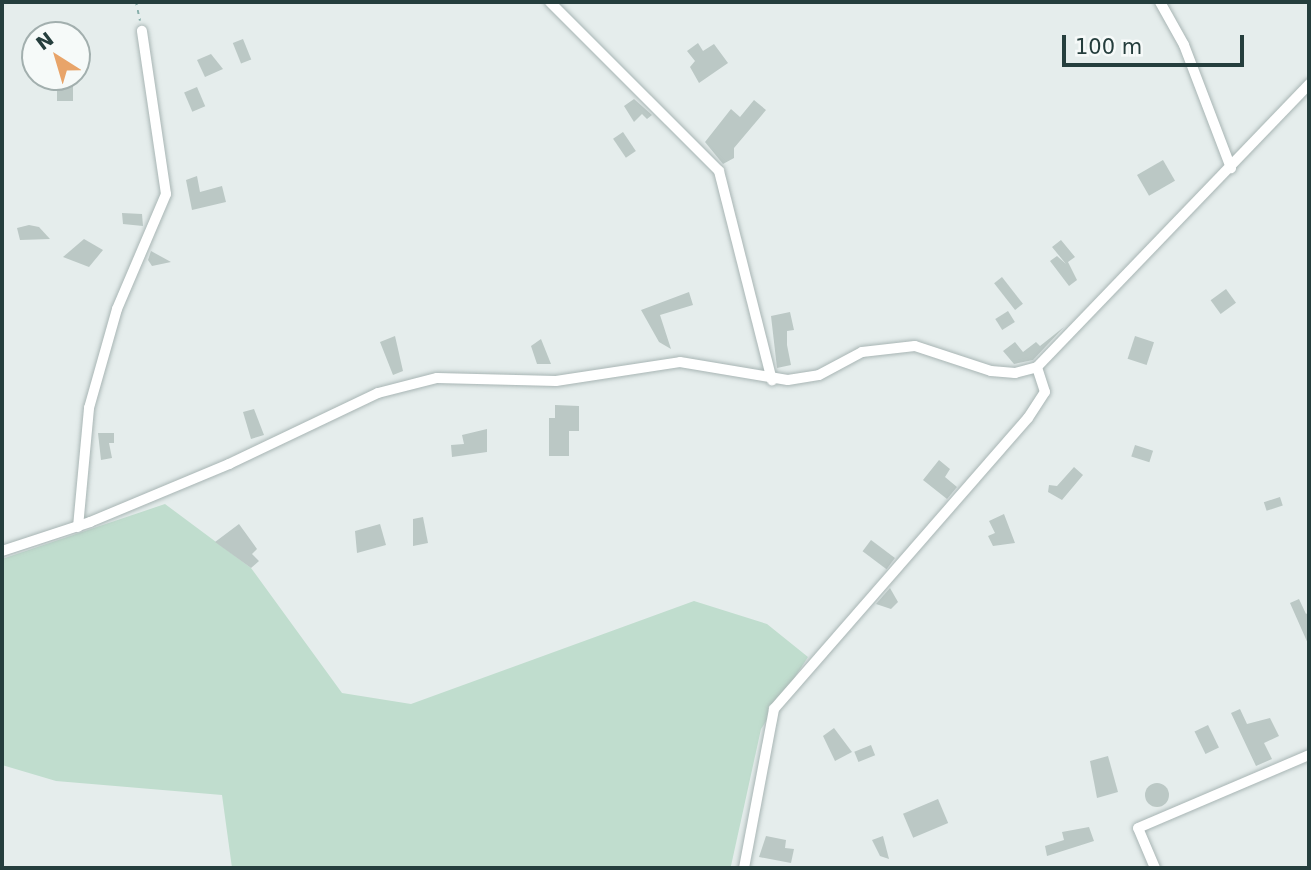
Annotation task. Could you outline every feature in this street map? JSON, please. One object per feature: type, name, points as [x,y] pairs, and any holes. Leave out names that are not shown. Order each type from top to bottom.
[{"type":"street","points":[[550,2],[719,171],[772,380]]},
{"type":"street","points":[[1160,2],[1185,45],[1231,168]]},
{"type":"street","points":[[78,527],[89,408],[117,309],[166,194],[142,31]]},
{"type":"street","points":[[2,551],[78,527],[229,464],[378,393],[437,378],[556,381],[680,362],[772,380],[820,375],[862,352],[915,346],[991,371],[1015,373],[1037,367],[1309,84]]},
{"type":"street","points":[[744,868],[774,709],[1028,418],[1045,392],[1037,367]]},
{"type":"street","points":[[1154,868],[1138,828],[1309,755]]},
{"type":"path","points":[[136,2],[142,31]]},
{"type":"green space","points":[[165,504],[251,568],[342,693],[411,704],[694,601],[767,624],[808,657],[761,729],[731,866],[232,868],[222,795],[56,781],[2,765],[2,559]]},
{"type":"building","points":[[243,39],[251,59],[241,64],[233,43]]},
{"type":"building","points":[[698,43],[703,51],[714,44],[728,63],[699,83],[690,67],[695,61],[687,51]]},
{"type":"building","points":[[211,54],[223,69],[205,77],[197,60]]},
{"type":"building","points":[[197,87],[205,106],[192,112],[184,92]]},
{"type":"building","points":[[57,91],[73,91],[73,101],[57,101]]},
{"type":"building","points":[[634,99],[652,115],[647,119],[642,114],[634,122],[624,106]]},
{"type":"building","points":[[754,100],[766,110],[734,148],[734,158],[723,164],[705,142],[731,109],[740,117]]},
{"type":"building","points":[[623,132],[636,151],[626,158],[613,139]]},
{"type":"building","points":[[1163,160],[1175,181],[1149,196],[1137,175]]},
{"type":"building","points":[[197,176],[200,192],[222,186],[226,202],[192,210],[186,180]]},
{"type":"building","points":[[122,213],[142,214],[143,226],[123,224]]},
{"type":"building","points":[[29,225],[39,227],[50,239],[20,240],[17,228]]},
{"type":"building","points":[[84,239],[103,250],[89,267],[63,257]]},
{"type":"building","points":[[1061,240],[1075,257],[1068,262],[1077,280],[1069,286],[1050,261],[1057,256],[1066,264],[1052,247]]},
{"type":"building","points":[[151,251],[171,262],[152,266],[148,260]]},
{"type":"building","points":[[1002,277],[1023,304],[1015,310],[994,283]]},
{"type":"building","points":[[1226,289],[1236,303],[1221,314],[1211,300]]},
{"type":"building","points":[[689,292],[693,305],[660,315],[671,349],[659,342],[641,310]]},
{"type":"building","points":[[1008,311],[1015,322],[1002,330],[995,319]]},
{"type":"building","points":[[790,312],[794,330],[787,331],[791,365],[777,368],[771,316]]},
{"type":"building","points":[[1064,327],[1033,360],[1014,364],[1003,351],[1015,342],[1023,352],[1036,342],[1040,346]]},
{"type":"building","points":[[395,336],[403,371],[393,375],[380,342]]},
{"type":"building","points":[[1135,336],[1154,342],[1147,365],[1128,359]]},
{"type":"building","points":[[541,339],[551,364],[537,364],[531,346]]},
{"type":"building","points":[[555,405],[579,406],[579,431],[569,431],[569,456],[549,456],[549,418],[555,418]]},
{"type":"building","points":[[254,409],[264,435],[251,439],[243,412]]},
{"type":"building","points":[[487,429],[487,452],[452,457],[451,445],[464,444],[462,435]]},
{"type":"building","points":[[98,433],[114,433],[114,443],[109,443],[112,458],[101,460]]},
{"type":"building","points":[[1135,445],[1153,451],[1149,462],[1131,456]]},
{"type":"building","points":[[939,460],[950,469],[945,477],[957,487],[947,499],[923,480]]},
{"type":"building","points":[[1074,467],[1083,475],[1062,500],[1048,492],[1049,485],[1057,486]]},
{"type":"building","points":[[1280,497],[1283,506],[1267,511],[1264,502]]},
{"type":"building","points":[[1004,514],[1015,543],[993,546],[988,536],[995,533],[989,521]]},
{"type":"building","points":[[423,517],[428,543],[413,546],[413,519]]},
{"type":"building","points":[[239,524],[257,549],[252,554],[259,561],[251,568],[215,542]]},
{"type":"building","points":[[380,524],[386,545],[357,553],[355,531]]},
{"type":"building","points":[[871,540],[895,558],[887,569],[863,551]]},
{"type":"building","points":[[890,588],[898,602],[891,609],[876,604]]},
{"type":"building","points":[[1299,599],[1306,614],[1309,612],[1309,646],[1290,603]]},
{"type":"building","points":[[1240,709],[1247,724],[1270,718],[1279,736],[1264,743],[1272,759],[1256,766],[1231,713]]},
{"type":"building","points":[[1208,725],[1219,747],[1205,754],[1195,732]]},
{"type":"building","points":[[834,728],[852,752],[835,761],[823,736]]},
{"type":"building","points":[[871,745],[875,755],[858,762],[854,752]]},
{"type":"building","points":[[1108,756],[1118,792],[1097,798],[1090,761]]},
{"type":"building","points":[[1152,783],[1162,783],[1169,790],[1169,800],[1162,807],[1152,807],[1145,800],[1145,790]]},
{"type":"building","points":[[938,799],[948,823],[913,838],[903,814]]},
{"type":"building","points":[[1089,827],[1094,841],[1047,856],[1045,846],[1064,840],[1062,832]]},
{"type":"building","points":[[766,836],[786,840],[785,848],[794,849],[791,863],[759,857]]},
{"type":"building","points":[[883,836],[889,859],[880,856],[872,840]]}]
